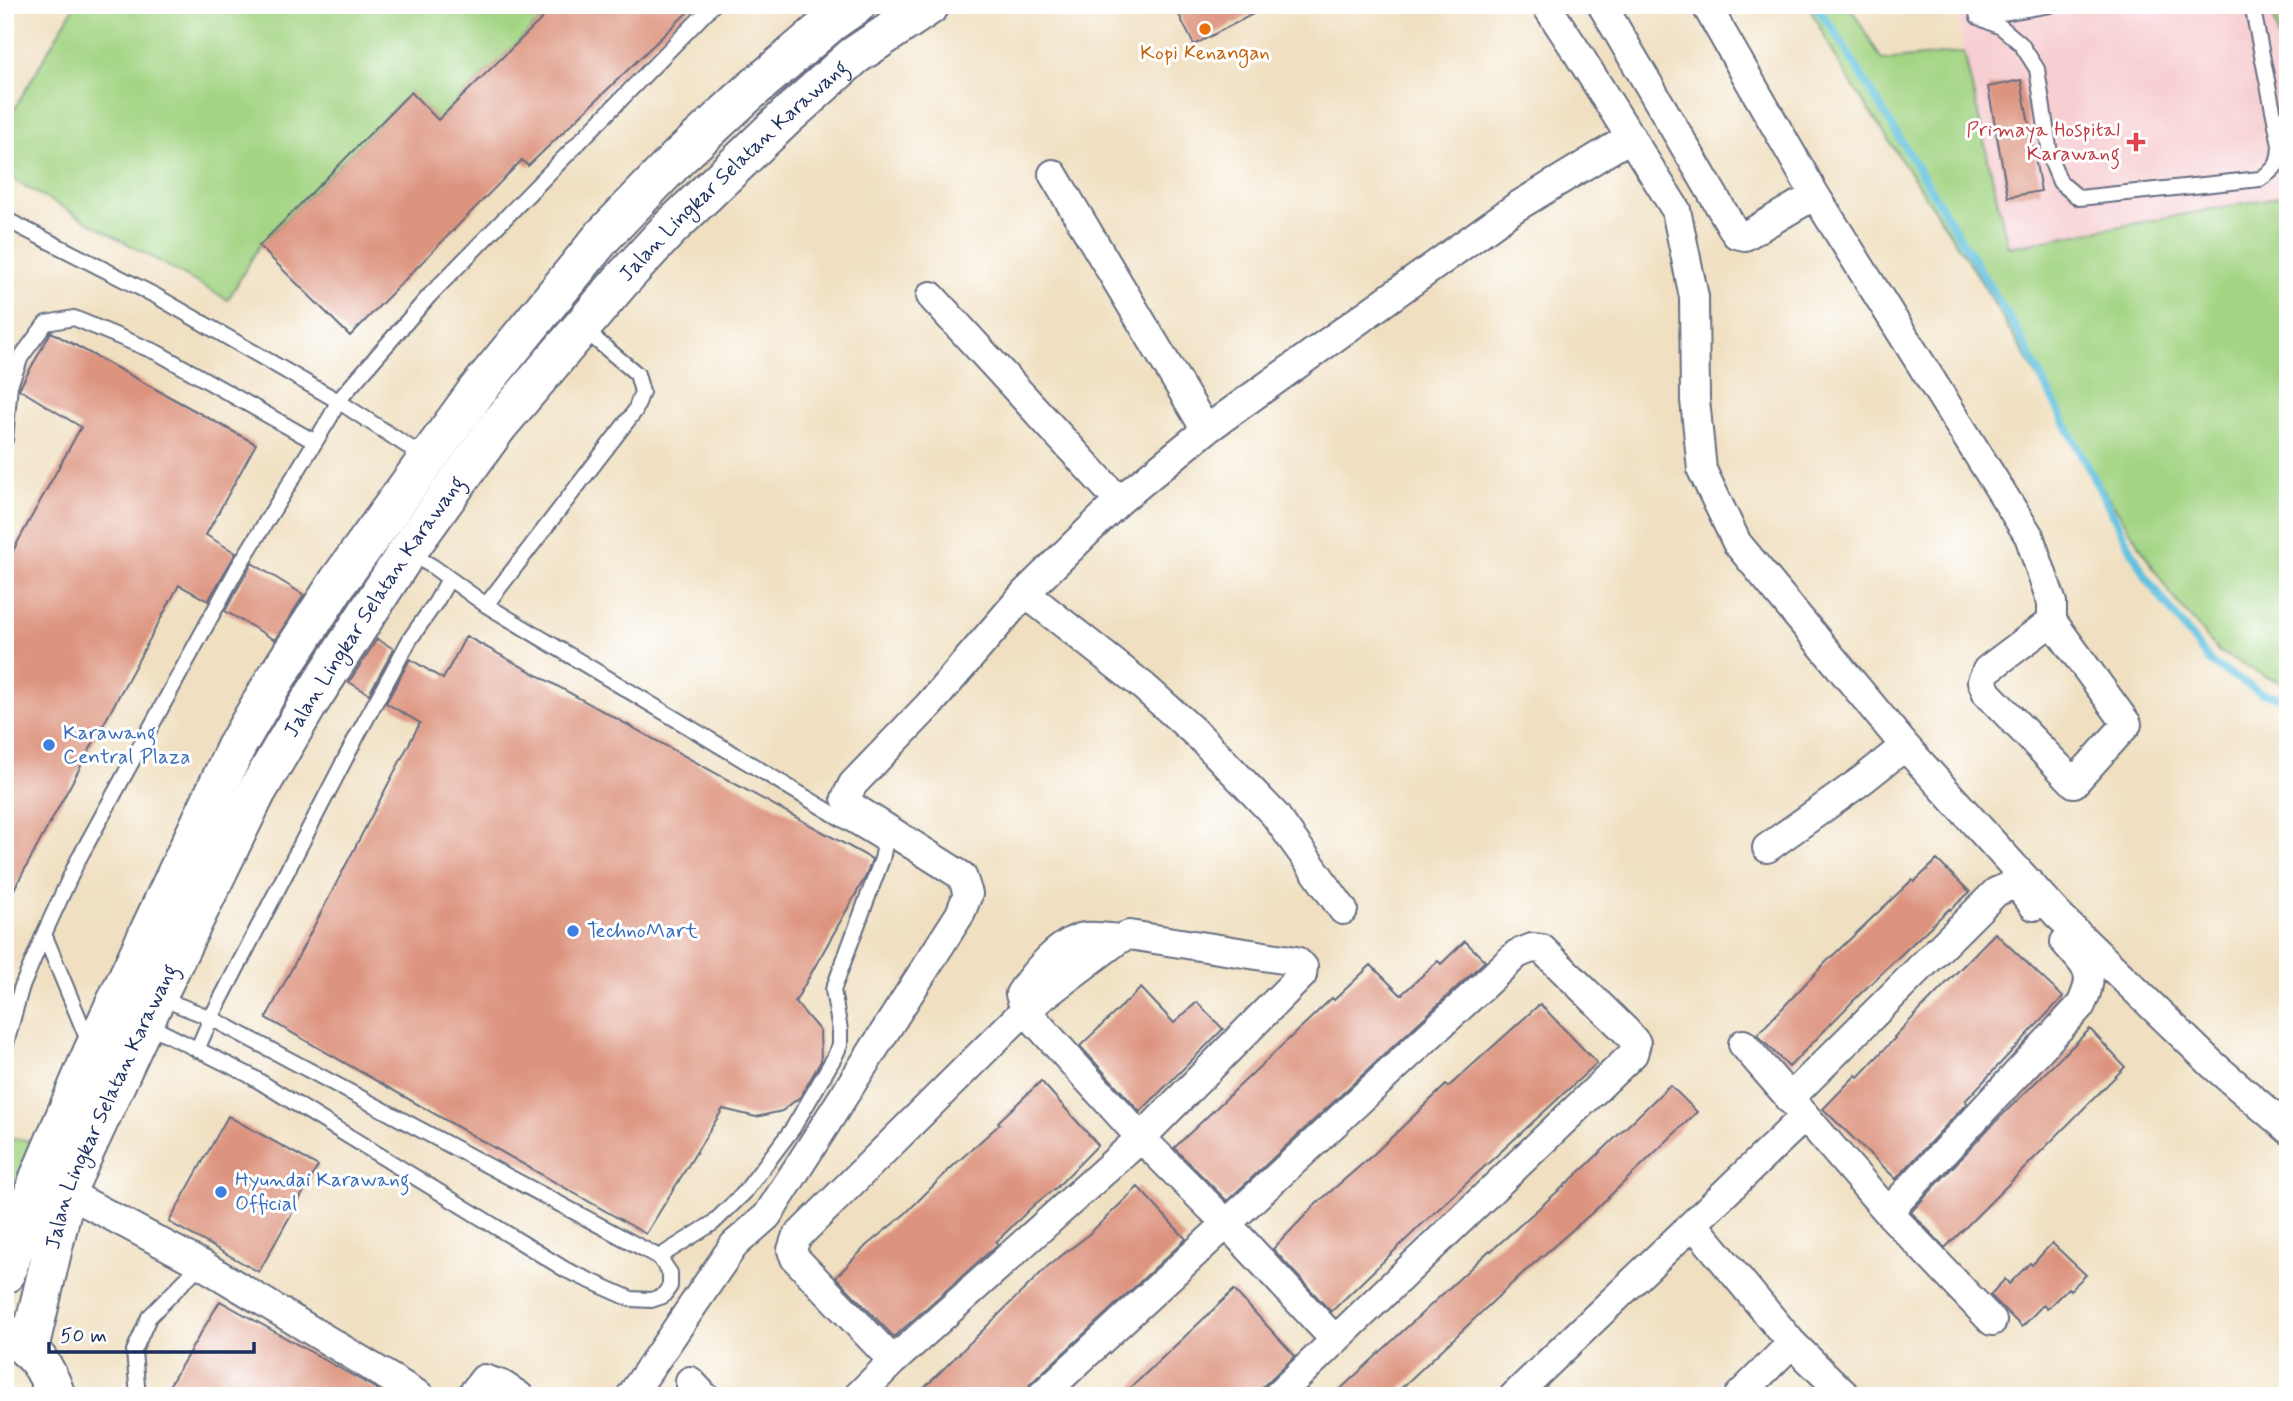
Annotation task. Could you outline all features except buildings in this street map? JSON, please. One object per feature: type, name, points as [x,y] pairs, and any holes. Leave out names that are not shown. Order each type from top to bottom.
[{"type":"main road","name":"Jalan Lingkar Selatan Karawang","points":[[5,1274],[151,1010],[257,791],[307,706],[407,552],[498,426],[581,327],[670,228],[787,116],[854,57],[930,5]]},
{"type":"main road","name":"Jalan Lingkar Selatan Karawang","points":[[17,1341],[53,1185],[93,1051],[236,747],[274,681],[338,582],[427,458],[476,392],[603,236],[688,149],[836,11]]},
{"type":"main road","points":[[17,1341],[48,1373],[56,1396]]},
{"type":"street","points":[[1546,5],[1676,210],[1694,297],[1695,400],[1702,470],[1737,543],[1905,746],[2058,915],[2211,1064],[2288,1129]]},
{"type":"street","points":[[1602,5],[1736,234],[1745,236],[1815,195]]},
{"type":"street","points":[[1706,5],[1815,195],[2029,536],[2052,603],[2052,621],[2127,724],[2074,783],[1987,693],[1982,681],[1987,670],[2052,621]]},
{"type":"street","points":[[631,1396],[734,1245],[767,1216],[960,914],[968,894],[962,876],[851,806],[846,798],[853,785],[929,705],[1025,593],[1119,501],[1206,430],[1516,207],[1631,137]]},
{"type":"street","points":[[1053,174],[1206,430]]},
{"type":"street","points":[[931,296],[1119,501]]},
{"type":"street","points":[[1025,593],[1143,686],[1201,738],[1275,815],[1343,910]]},
{"type":"street","points":[[1767,848],[1905,746]]},
{"type":"street","points":[[1514,1396],[1694,1225],[1797,1107],[1996,892],[2010,887],[2020,888],[2088,969],[2090,985],[2081,1005],[1888,1212]]},
{"type":"street","points":[[858,1396],[893,1361],[1141,1138],[1302,975],[1303,967],[1296,961],[1129,935],[1119,939],[1025,1010],[796,1238],[792,1250],[795,1258],[893,1361]]},
{"type":"street","points":[[1041,1396],[1517,954],[1532,948],[1542,949],[1626,1031],[1636,1043],[1633,1054],[1276,1396]]},
{"type":"street","points":[[1025,1010],[1141,1138],[1227,1224],[1335,1340]]},
{"type":"street","points":[[1742,1044],[1888,1212],[1992,1321]]},
{"type":"street","points":[[53,1185],[201,1264],[420,1396]]},
{"type":"street","points":[[1694,1225],[1792,1343],[1846,1396]]},
{"type":"street","points":[[1739,1396],[1792,1343]]},
{"type":"street","points":[[471,1396],[484,1379],[502,1385],[519,1396]]},
{"type":"lane","points":[[5,1046],[21,989],[77,862],[237,569],[338,401],[430,295],[713,5]]},
{"type":"lane","points":[[1976,11],[2050,5]]},
{"type":"lane","points":[[1976,11],[2021,44],[2037,69],[2051,160],[2060,182],[2079,198],[2260,179],[2273,171],[2279,162],[2280,145],[2252,5]]},
{"type":"lane","points":[[5,219],[156,296],[338,401],[427,458]]},
{"type":"lane","points":[[6,438],[10,385],[22,357],[46,323],[74,318],[158,353],[315,442]]},
{"type":"lane","points":[[486,605],[635,411],[642,392],[636,374],[581,327]]},
{"type":"lane","points":[[407,552],[486,605],[884,845],[882,859],[833,990],[841,1030],[840,1045],[834,1058],[793,1128],[744,1193],[713,1223],[659,1257]]},
{"type":"lane","points":[[197,1050],[363,724],[410,639],[449,579]]},
{"type":"lane","points":[[44,933],[93,1051]]},
{"type":"lane","points":[[151,1010],[211,1018],[659,1257],[670,1273],[670,1286],[663,1296],[651,1300],[631,1299],[566,1270],[249,1075],[197,1050],[151,1010]]},
{"type":"lane","points":[[138,1396],[134,1351],[149,1317],[201,1264]]},
{"type":"shaded area","name":"Primaya Hospital Karawang","points":[[1956,5],[2272,5],[2288,89],[2288,195],[2008,247]]},
{"type":"green space","points":[[75,5],[556,5],[438,120],[410,93],[259,246],[228,300],[5,175],[5,125]]},
{"type":"green space","points":[[1808,5],[1849,5],[1882,60],[1964,52],[2008,247],[2288,195],[2288,684],[2267,677],[2218,651],[2169,592],[2096,477],[1979,278],[1842,69]]},
{"type":"green space","points":[[2272,5],[2288,5],[2288,89]]},
{"type":"green space","points":[[8,1138],[34,1141],[5,1221],[5,1149]]},
{"type":"waterway","points":[[1815,5],[1835,32],[2018,333],[2145,576],[2210,662],[2261,693],[2288,699]]},
{"type":"place","name":"Kopi Kenangan","points":[[1205,29]]},
{"type":"place","name":"Primaya Hospital Karawang","points":[[2136,142]]},
{"type":"place","name":"Karawang Central Plaza","points":[[49,745]]},
{"type":"place","name":"TechnoMart","points":[[573,931]]},
{"type":"place","name":"Hyundai Karawang Official","points":[[221,1192]]}]
